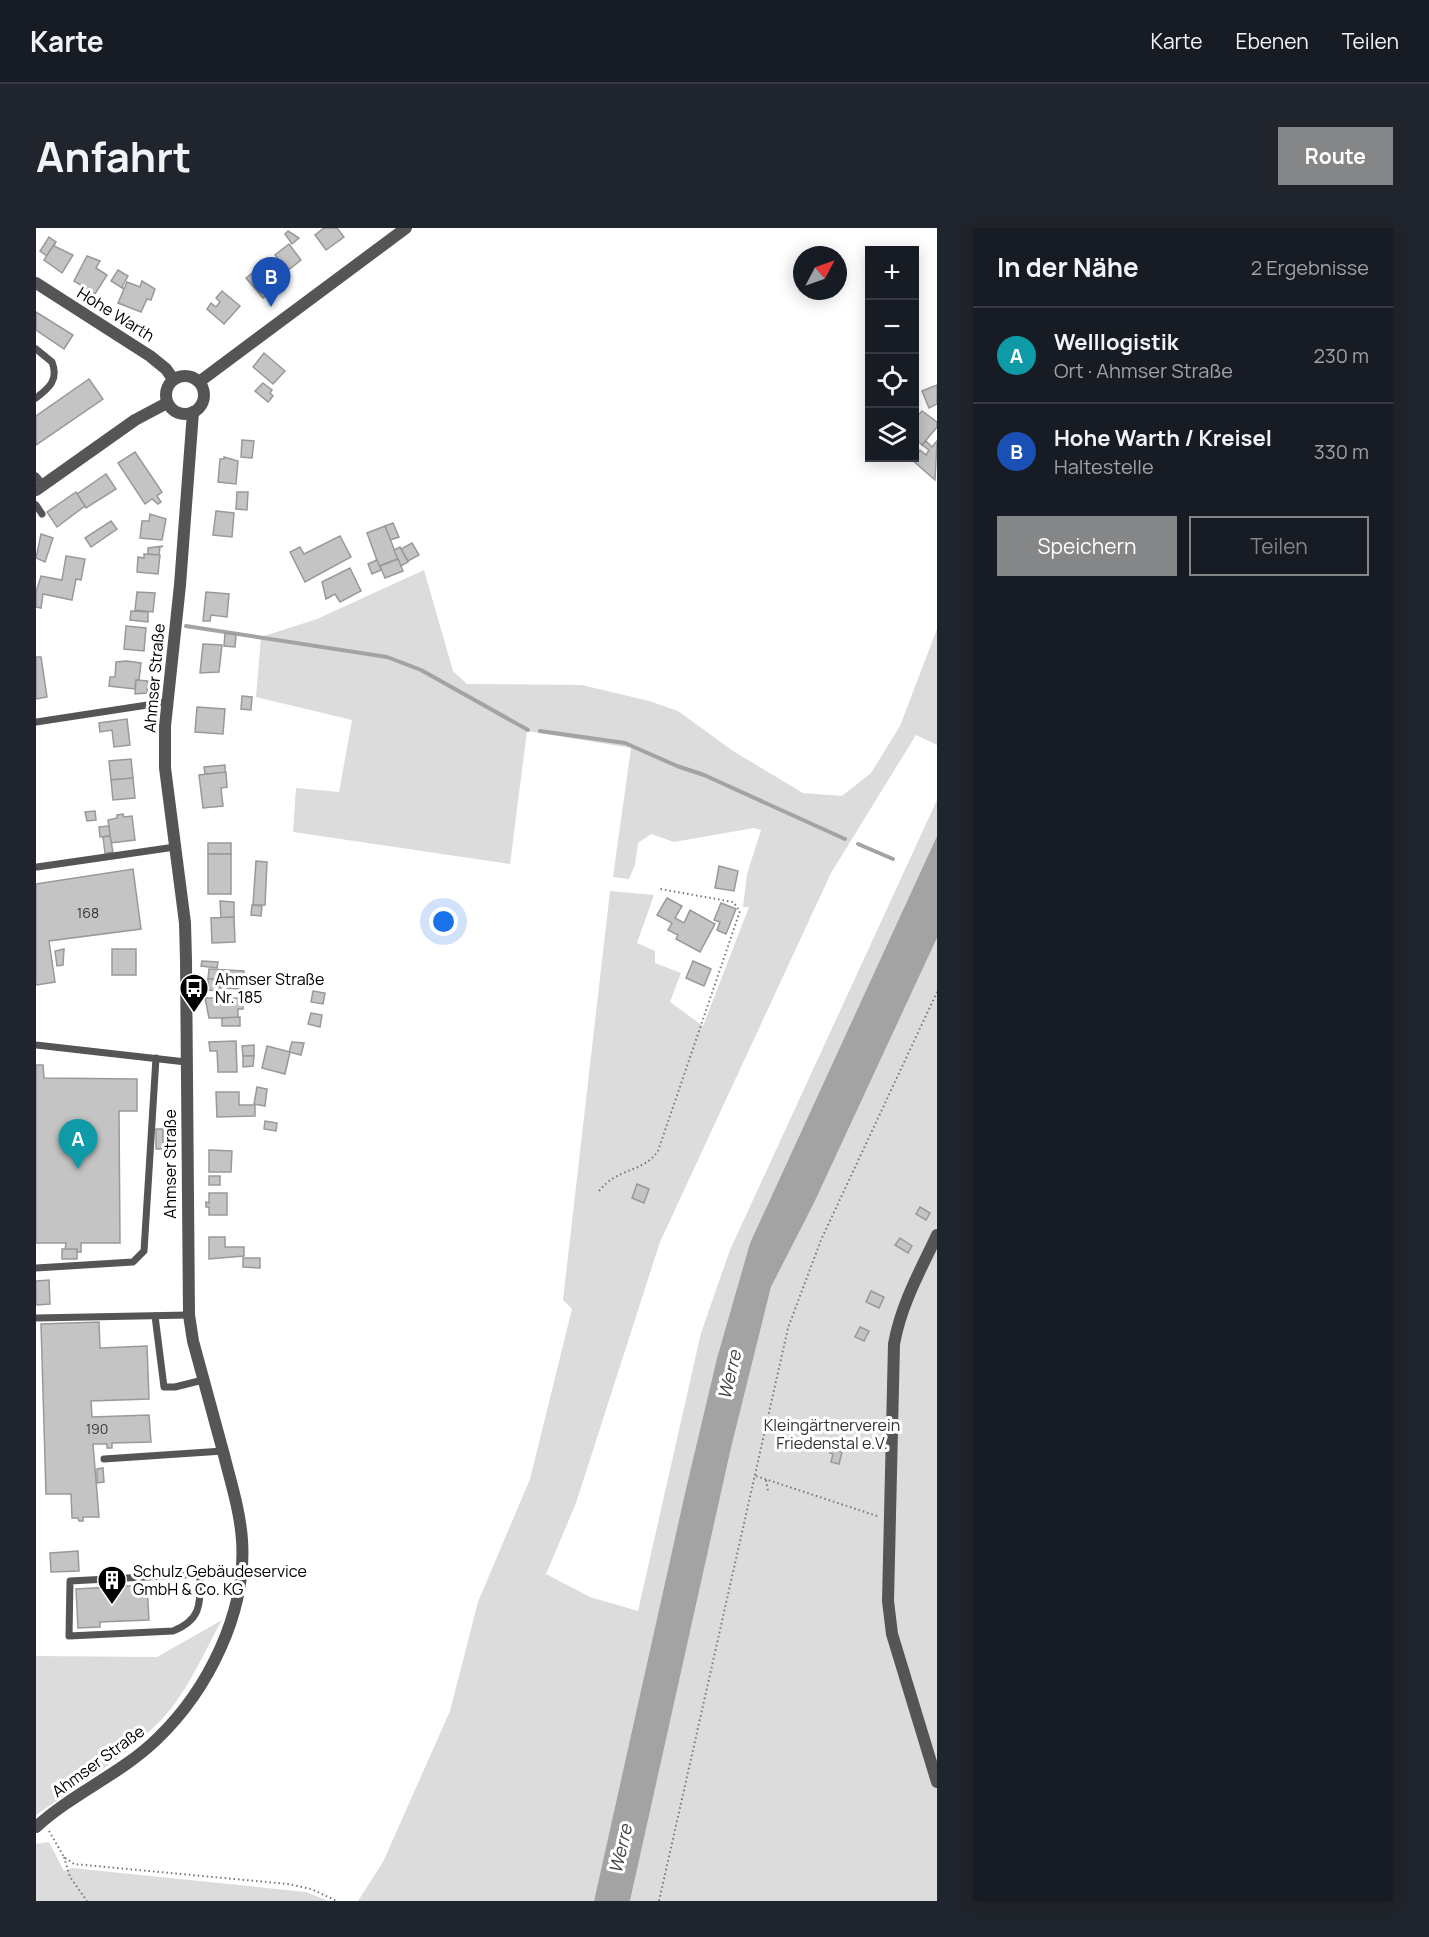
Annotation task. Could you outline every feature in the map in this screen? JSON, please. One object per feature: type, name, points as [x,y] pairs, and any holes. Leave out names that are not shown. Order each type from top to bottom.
[{"type":"street","points":[[199,381],[406,228]]},
{"type":"street","name":"Hohe Warth","points":[[36,283],[150,356],[166,369],[173,379]]},
{"type":"street","points":[[186,375],[199,381],[204,399],[193,412],[178,413],[167,403],[166,390],[173,379],[186,375]]},
{"type":"street","points":[[38,484],[135,420],[167,403]]},
{"type":"street","name":"Ahmser Straße","points":[[38,1825],[132,1760],[157,1739],[182,1712],[216,1656],[228,1627],[240,1572],[243,1541],[238,1509],[203,1380],[189,1315],[185,923],[165,768],[167,702],[180,585],[193,412]]},
{"type":"street","points":[[937,1235],[907,1299],[898,1322],[894,1344],[892,1521],[888,1601],[891,1634],[937,1782]]},
{"type":"lane","points":[[36,349],[52,362],[55,376],[48,389],[36,398]]},
{"type":"lane","points":[[36,505],[42,514]]},
{"type":"lane","points":[[36,722],[167,702]]},
{"type":"lane","points":[[37,867],[175,847]]},
{"type":"lane","points":[[36,1045],[186,1062]]},
{"type":"lane","points":[[36,1268],[133,1262],[144,1251],[156,1058]]},
{"type":"lane","points":[[36,1318],[189,1315]]},
{"type":"lane","points":[[155,1316],[164,1387],[175,1387],[203,1380]]},
{"type":"lane","points":[[104,1459],[223,1451]]},
{"type":"lane","points":[[200,1574],[200,1605],[194,1617],[185,1626],[173,1631],[69,1636],[69,1581],[200,1574],[240,1572]]},
{"type":"path","points":[[599,1191],[609,1178],[651,1161],[658,1151],[740,911],[733,902],[660,888]]},
{"type":"path","points":[[659,1901],[788,1328],[804,1280],[937,992]]},
{"type":"path","points":[[756,1476],[892,1521]]},
{"type":"path","points":[[766,1480],[768,1491]]},
{"type":"path","points":[[38,1825],[64,1857],[74,1864],[288,1884],[311,1889],[337,1901]]},
{"type":"path","points":[[64,1857],[70,1877],[87,1901]]},
{"type":"green space","points":[[424,570],[453,671],[467,684],[582,685],[649,701],[678,711],[733,751],[803,793],[842,796],[871,773],[900,726],[937,629],[937,745],[916,735],[831,873],[660,1242],[576,1503],[546,1574],[590,1597],[638,1611],[701,1333],[730,1250],[937,800],[937,836],[750,1243],[717,1358],[594,1901],[358,1901],[383,1862],[450,1711],[478,1602],[530,1479],[572,1309],[563,1300],[610,891],[654,895],[637,943],[655,951],[655,963],[681,973],[670,1002],[703,1026],[749,907],[743,907],[747,874],[761,830],[754,828],[674,842],[651,834],[638,843],[635,865],[629,879],[613,877],[631,748],[527,731],[510,864],[293,832],[296,788],[339,792],[352,720],[256,697],[261,637],[317,619]]},
{"type":"green space","name":"Kleingärtnerverein Friedenstal e.V.","points":[[937,938],[937,1901],[630,1901],[731,1448],[771,1287],[814,1203]]},
{"type":"green space","points":[[222,1620],[188,1684],[163,1718],[134,1745],[36,1815],[36,1656],[157,1657]]},
{"type":"green space","points":[[49,1842],[64,1871],[72,1868],[306,1892],[328,1901],[36,1901],[36,1844]]},
{"type":"water","name":"Werre","points":[[937,836],[937,938],[814,1203],[771,1287],[731,1448],[630,1901],[594,1901],[717,1358],[750,1243]]},
{"type":"building","points":[[324,228],[337,228],[344,237],[326,250],[315,235]]},
{"type":"building","points":[[288,231],[299,238],[292,244],[285,234]]},
{"type":"building","points":[[49,237],[56,242],[47,256],[40,251]]},
{"type":"building","points":[[55,243],[54,246],[73,255],[62,273],[44,260]]},
{"type":"building","points":[[289,244],[301,260],[287,271],[275,255]]},
{"type":"building","points":[[87,256],[100,261],[96,268],[107,275],[95,294],[74,281]]},
{"type":"building","points":[[118,270],[128,276],[122,287],[124,289],[111,281]]},
{"type":"building","points":[[256,270],[261,277],[265,274],[276,287],[263,298],[246,278]]},
{"type":"building","points":[[142,281],[155,289],[151,300],[147,299],[141,312],[118,303],[127,282],[140,287]]},
{"type":"building","points":[[222,291],[240,306],[224,324],[207,309],[211,303],[216,307],[220,302],[216,298]]},
{"type":"building","points":[[36,312],[73,335],[64,349],[36,330]]},
{"type":"building","points":[[264,353],[285,371],[273,384],[253,367]]},
{"type":"building","points":[[89,379],[103,399],[36,445],[36,416]]},
{"type":"building","points":[[263,383],[272,390],[270,393],[273,396],[268,402],[255,391]]},
{"type":"building","points":[[937,385],[937,404],[929,408],[922,391]]},
{"type":"building","points":[[922,411],[937,422],[937,427],[922,445],[919,442],[919,414]]},
{"type":"building","points":[[242,440],[254,441],[252,458],[241,457]]},
{"type":"building","points":[[926,441],[932,447],[937,441],[935,480],[914,462],[919,462],[920,450],[926,455],[929,450],[922,445]]},
{"type":"building","points":[[135,452],[162,492],[157,496],[161,502],[158,504],[152,499],[145,504],[118,463]]},
{"type":"building","points":[[224,457],[238,461],[236,484],[218,482],[220,459]]},
{"type":"building","points":[[106,474],[116,489],[86,508],[77,494]]},
{"type":"building","points":[[76,492],[85,506],[57,527],[47,512]]},
{"type":"building","points":[[237,492],[248,492],[247,510],[236,509]]},
{"type":"building","points":[[216,511],[234,513],[232,537],[213,535]]},
{"type":"building","points":[[150,514],[166,519],[162,540],[140,538],[142,521],[149,521]]},
{"type":"building","points":[[111,521],[117,529],[91,547],[85,538]]},
{"type":"building","points":[[393,523],[399,537],[390,540],[385,526]]},
{"type":"building","points":[[385,526],[398,559],[379,566],[367,533]]},
{"type":"building","points":[[41,534],[53,538],[45,562],[36,558]]},
{"type":"building","points":[[340,536],[351,557],[305,582],[290,552],[300,547],[304,554]]},
{"type":"building","points":[[412,543],[419,555],[408,561],[401,549]]},
{"type":"building","points":[[163,546],[160,547],[159,555],[148,554],[148,548]]},
{"type":"building","points":[[400,547],[408,562],[401,566],[394,550]]},
{"type":"building","points":[[144,554],[160,555],[158,574],[137,572],[138,557],[144,558]]},
{"type":"building","points":[[66,556],[85,559],[81,580],[76,579],[72,600],[43,594],[41,608],[36,607],[36,592],[41,576],[62,580]]},
{"type":"building","points":[[398,559],[403,571],[385,578],[380,566]]},
{"type":"building","points":[[377,560],[381,570],[372,574],[368,564]]},
{"type":"building","points":[[350,568],[361,591],[340,602],[335,594],[326,599],[322,582]]},
{"type":"building","points":[[137,592],[155,593],[153,612],[135,610]]},
{"type":"building","points":[[206,592],[229,594],[227,617],[211,615],[210,621],[203,621]]},
{"type":"building","points":[[131,611],[148,612],[148,622],[130,620]]},
{"type":"building","points":[[126,626],[146,628],[144,651],[124,649]]},
{"type":"building","points":[[225,633],[236,635],[235,647],[224,646]]},
{"type":"building","points":[[203,644],[222,645],[219,672],[200,673]]},
{"type":"building","points":[[36,657],[41,657],[47,697],[36,699]]},
{"type":"building","points":[[116,662],[141,663],[139,680],[136,680],[135,689],[109,686],[110,677],[115,677]]},
{"type":"building","points":[[136,680],[148,681],[147,693],[135,694]]},
{"type":"building","points":[[242,696],[252,697],[251,710],[241,709]]},
{"type":"building","points":[[197,707],[225,709],[223,734],[195,732]]},
{"type":"building","points":[[127,719],[130,745],[114,747],[112,730],[100,732],[99,723]]},
{"type":"building","points":[[131,759],[133,778],[111,780],[109,761]]},
{"type":"building","points":[[225,765],[225,773],[205,774],[204,767]]},
{"type":"building","points":[[226,772],[227,787],[221,788],[223,806],[203,808],[199,775]]},
{"type":"building","points":[[133,778],[135,798],[113,800],[111,780]]},
{"type":"building","points":[[95,811],[96,820],[87,821],[85,812]]},
{"type":"building","points":[[123,814],[124,817],[132,816],[135,840],[111,843],[108,820]]},
{"type":"building","points":[[109,826],[110,836],[100,837],[99,827]]},
{"type":"building","points":[[110,836],[113,852],[105,853],[103,837]]},
{"type":"building","points":[[208,843],[231,843],[231,854],[208,854]]},
{"type":"building","points":[[208,854],[231,854],[231,894],[208,894]]},
{"type":"building","points":[[256,861],[267,862],[265,905],[253,905]]},
{"type":"building","points":[[719,866],[738,871],[734,891],[715,888]]},
{"type":"building","points":[[133,869],[141,929],[49,941],[55,982],[36,985],[36,884]]},
{"type":"building","points":[[667,898],[682,906],[675,918],[684,923],[690,910],[715,924],[700,952],[676,939],[678,935],[668,930],[672,923],[657,915]]},
{"type":"building","points":[[220,901],[234,902],[234,917],[221,918]]},
{"type":"building","points":[[721,903],[736,909],[726,934],[717,930],[720,922],[714,920]]},
{"type":"building","points":[[252,905],[262,906],[261,916],[251,915]]},
{"type":"building","points":[[234,917],[235,942],[212,943],[211,918]]},
{"type":"building","points":[[64,949],[63,965],[57,966],[55,951]]},
{"type":"building","points":[[112,949],[136,949],[136,975],[112,975]]},
{"type":"building","points":[[202,961],[218,962],[217,968],[201,966]]},
{"type":"building","points":[[693,961],[711,969],[704,986],[686,978]]},
{"type":"building","points":[[209,969],[244,971],[243,989],[219,988],[219,979],[208,979]]},
{"type":"building","points":[[208,979],[219,979],[218,991],[208,990]]},
{"type":"building","points":[[313,991],[325,993],[323,1004],[311,1002]]},
{"type":"building","points":[[205,998],[243,998],[243,1009],[238,1009],[238,1018],[209,1018]]},
{"type":"building","points":[[311,1013],[322,1015],[320,1027],[308,1024]]},
{"type":"building","points":[[240,1017],[240,1026],[222,1026],[222,1018]]},
{"type":"building","points":[[236,1041],[237,1072],[218,1072],[217,1051],[210,1051],[209,1042]]},
{"type":"building","points":[[292,1042],[304,1043],[301,1055],[289,1052]]},
{"type":"building","points":[[254,1045],[254,1056],[243,1056],[242,1046]]},
{"type":"building","points":[[267,1046],[290,1052],[285,1074],[262,1068]]},
{"type":"building","points":[[243,1056],[254,1056],[253,1066],[243,1067]]},
{"type":"building","points":[[36,1065],[43,1065],[44,1078],[137,1079],[137,1111],[119,1111],[120,1243],[81,1243],[81,1252],[77,1252],[65,1250],[66,1243],[36,1243]]},
{"type":"building","points":[[257,1087],[267,1089],[265,1106],[254,1104]]},
{"type":"building","points":[[216,1092],[239,1092],[239,1105],[255,1105],[255,1116],[217,1117]]},
{"type":"building","points":[[265,1121],[277,1123],[276,1131],[264,1129]]},
{"type":"building","points":[[156,1129],[163,1129],[163,1149],[156,1149]]},
{"type":"building","points":[[209,1150],[232,1151],[231,1172],[209,1172]]},
{"type":"building","points":[[209,1176],[220,1176],[220,1185],[209,1185]]},
{"type":"building","points":[[637,1184],[649,1189],[644,1203],[632,1198]]},
{"type":"building","points":[[209,1193],[227,1193],[227,1215],[209,1215],[206,1202],[209,1203]]},
{"type":"building","points":[[920,1207],[930,1213],[926,1220],[916,1214]]},
{"type":"building","points":[[209,1237],[225,1237],[225,1247],[244,1247],[244,1256],[209,1259]]},
{"type":"building","points":[[900,1238],[912,1246],[908,1253],[895,1245]]},
{"type":"building","points":[[62,1249],[77,1249],[77,1259],[62,1259]]},
{"type":"building","points":[[243,1258],[260,1258],[260,1268],[243,1267]]},
{"type":"building","points":[[49,1280],[50,1304],[36,1305],[36,1281]]},
{"type":"building","points":[[871,1291],[884,1297],[879,1308],[866,1302]]},
{"type":"building","points":[[99,1322],[100,1348],[147,1346],[149,1399],[91,1401],[92,1417],[149,1415],[151,1442],[112,1443],[112,1448],[107,1448],[107,1444],[93,1444],[99,1517],[83,1517],[83,1521],[79,1521],[78,1518],[72,1518],[71,1494],[46,1494],[41,1324]]},
{"type":"building","points":[[860,1327],[869,1331],[864,1341],[855,1337]]},
{"type":"building","points":[[831,1449],[842,1452],[839,1464],[831,1462],[833,1454],[830,1453]]},
{"type":"building","points":[[103,1468],[104,1482],[97,1483],[97,1469]]},
{"type":"building","points":[[78,1551],[79,1571],[51,1572],[50,1553]]},
{"type":"building","name":"Schulz Gebäudeservice GmbH & Co. KG","points":[[147,1585],[149,1620],[100,1622],[100,1627],[78,1628],[76,1589]]},
{"type":"waterway","points":[[186,626],[387,657],[421,670],[528,730]]},
{"type":"waterway","points":[[540,731],[625,743],[704,775],[845,839]]},
{"type":"waterway","points":[[858,844],[893,859]]},
{"type":"place","name":"Hohe Warth / Kreisel","points":[[271,307]]},
{"type":"place","name":"Ahmser Straße Nr. 185","points":[[194,1014]]},
{"type":"place","name":"Welllogistik","points":[[78,1169]]},
{"type":"place","name":"Schulz Gebäudeservice GmbH & Co. KG","points":[[112,1606]]}]
